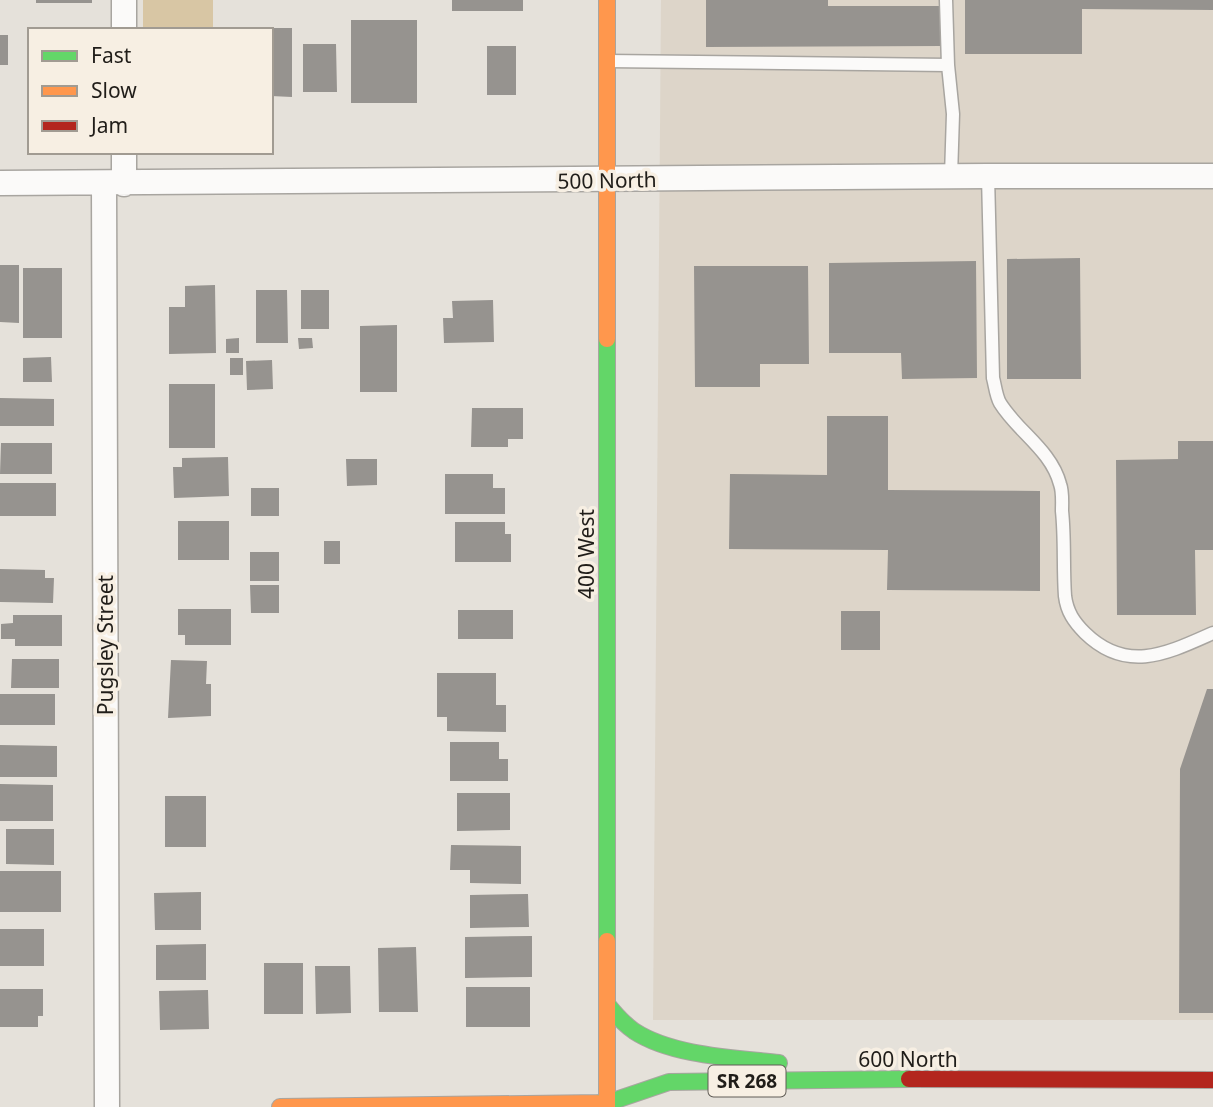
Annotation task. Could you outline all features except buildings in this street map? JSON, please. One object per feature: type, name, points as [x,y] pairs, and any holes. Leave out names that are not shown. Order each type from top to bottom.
[{"type":"main road","name":"400 West","points":[[607,0],[607,1004],[610,1106]]},
{"type":"main road","points":[[607,1004],[632,1030],[660,1042],[706,1053],[891,1079]]},
{"type":"main road","name":"600 North","points":[[280,1107],[610,1106],[669,1082],[891,1079],[1213,1080]]},
{"type":"street","points":[[124,0],[124,28]]},
{"type":"street","name":"Pugsley Street","points":[[107,1107],[114,184],[123,154]]},
{"type":"street","name":"500 North","points":[[0,183],[1213,176]]},
{"type":"lane","points":[[946,0],[953,114],[951,176]]},
{"type":"lane","points":[[607,61],[948,65]]},
{"type":"lane","points":[[988,176],[993,377],[999,402],[1044,453],[1060,484],[1065,548],[1065,597],[1069,614],[1093,641],[1129,656],[1145,658],[1163,654],[1213,633]]},
{"type":"shaded area","points":[[143,0],[213,0],[213,28],[143,28]]},
{"type":"shaded area","points":[[661,0],[1213,0],[1213,1020],[653,1020]]},
{"type":"traffic: fast","points":[[607,339],[607,941]]},
{"type":"traffic: fast","points":[[607,1004],[634,1031],[666,1046],[704,1054],[779,1063]]},
{"type":"traffic: fast","points":[[600,1103],[669,1082],[909,1079]]},
{"type":"traffic: slow","points":[[607,0],[607,339]]},
{"type":"traffic: slow","points":[[607,941],[607,1107]]},
{"type":"traffic: slow","points":[[280,1107],[600,1103]]},
{"type":"traffic: jam","points":[[909,1079],[1213,1080]]}]
